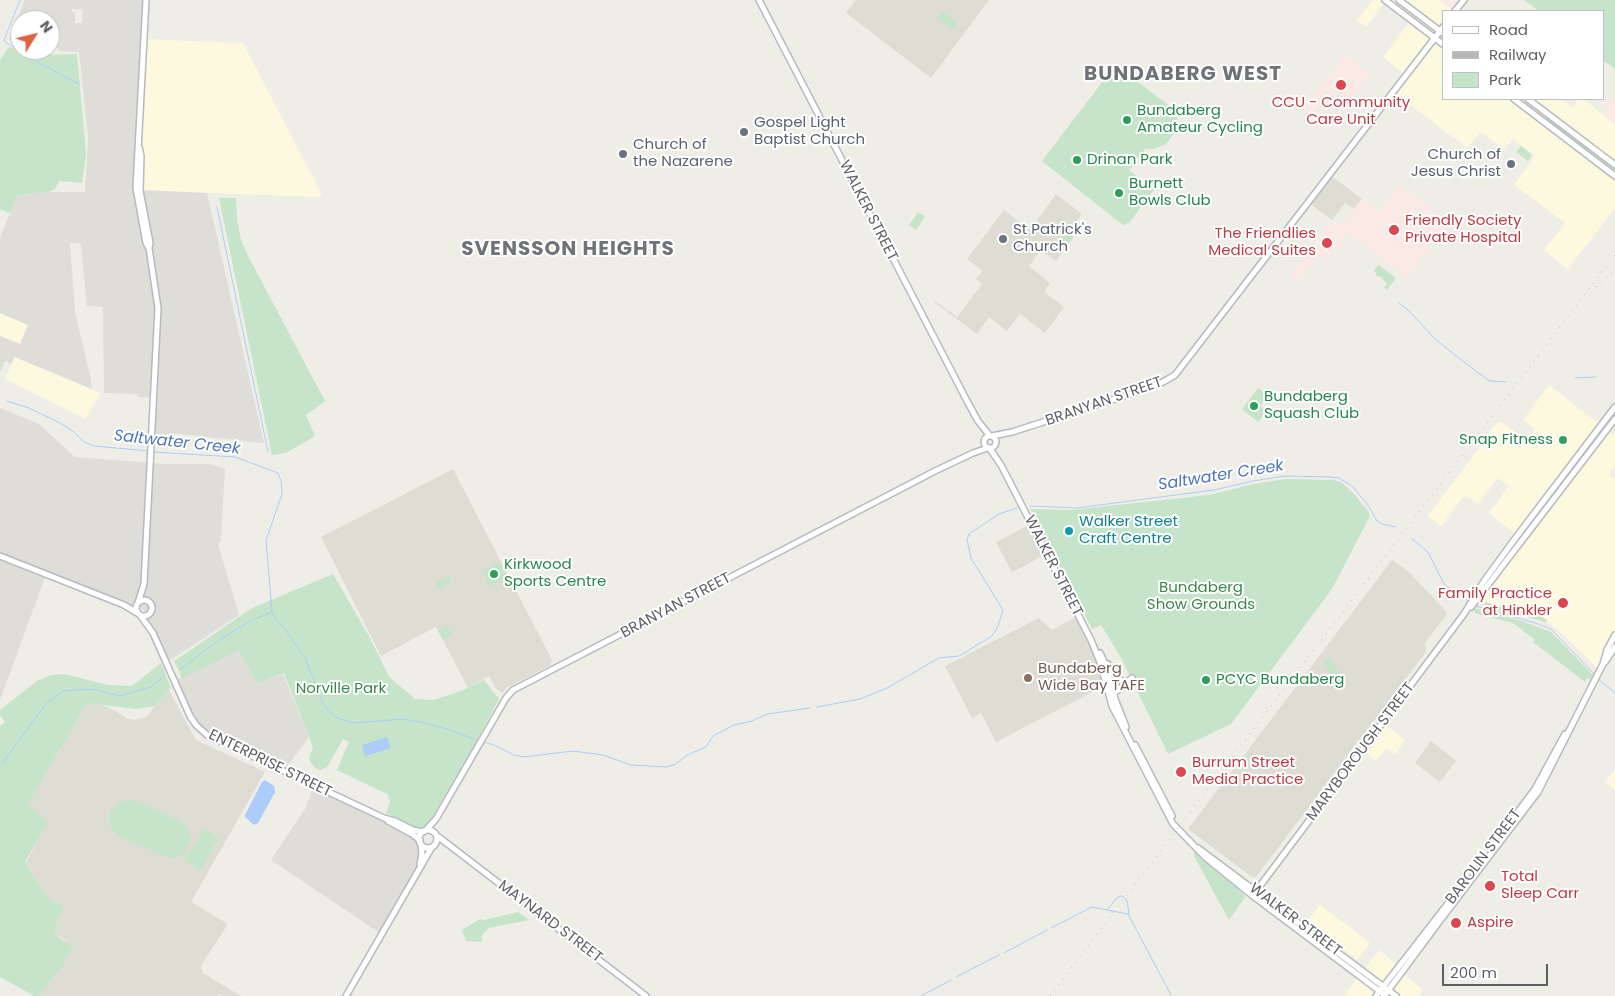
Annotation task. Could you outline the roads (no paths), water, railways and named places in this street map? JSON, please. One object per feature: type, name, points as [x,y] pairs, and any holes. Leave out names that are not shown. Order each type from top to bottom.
[{"type":"street","points":[[140,615],[136,609],[144,584],[158,308],[149,248],[146,243],[136,188],[146,0]]},
{"type":"street","name":"WALKER STREET","points":[[759,0],[978,421],[984,441]]},
{"type":"street","points":[[1386,0],[1442,44]]},
{"type":"street","points":[[1399,0],[1442,33]]},
{"type":"street","points":[[1456,10],[1464,0]]},
{"type":"street","name":"BRANYAN STREET","points":[[991,436],[1012,432],[1146,389],[1175,375],[1434,38],[1442,33]]},
{"type":"street","points":[[1515,100],[1615,176]]},
{"type":"street","points":[[1529,100],[1615,165]]},
{"type":"street","name":"MARYBOROUGH STREET","points":[[1465,614],[1495,566],[1615,408]]},
{"type":"street","name":"MARYBOROUGH STREET","points":[[1257,890],[1615,418]]},
{"type":"street","name":"WALKER STREET","points":[[978,421],[991,436]]},
{"type":"street","name":"BRANYAN STREET","points":[[996,444],[1012,432]]},
{"type":"street","points":[[991,436],[995,439],[996,444],[989,448],[985,446],[984,441],[991,436]]},
{"type":"street","name":"BRANYAN STREET","points":[[973,453],[984,441]]},
{"type":"street","name":"WALKER STREET","points":[[996,444],[1001,465]]},
{"type":"street","name":"WALKER STREET","points":[[989,448],[1001,465],[1091,640],[1124,724],[1177,827]]},
{"type":"street","name":"BRANYAN STREET","points":[[435,834],[433,826],[436,819],[508,694],[514,689],[973,453],[989,448]]},
{"type":"street","points":[[0,556],[124,605],[140,615],[147,615],[151,612],[144,584]]},
{"type":"street","points":[[124,605],[143,601],[148,602]]},
{"type":"street","name":"ENTERPRISE STREET","points":[[151,612],[150,620],[153,633],[190,716],[204,732],[384,818],[413,830],[424,831]]},
{"type":"street","name":"ENTERPRISE STREET","points":[[140,615],[153,633]]},
{"type":"street","name":"BAROLIN STREET","points":[[1603,664],[1615,634]]},
{"type":"street","name":"WALKER STREET","points":[[1091,640],[1106,666],[1112,706],[1165,811],[1177,827],[1205,857],[1253,896],[1383,993],[1396,996]]},
{"type":"street","points":[[1096,646],[1103,653],[1115,676],[1122,681]]},
{"type":"street","name":"BAROLIN STREET","points":[[1383,993],[1538,792],[1599,671],[1615,647]]},
{"type":"street","points":[[1113,694],[1132,678]]},
{"type":"street","name":"ENTERPRISE STREET","points":[[384,818],[393,825],[412,834],[420,842]]},
{"type":"street","name":"BRANYAN STREET","points":[[424,831],[436,819]]},
{"type":"street","points":[[346,996],[437,841],[435,834],[430,830],[424,831],[420,835],[422,854],[420,867]]},
{"type":"street","name":"MAYNARD STREET","points":[[435,834],[646,996]]},
{"type":"street","points":[[420,842],[424,847],[433,846]]},
{"type":"street","name":"MAYNARD STREET","points":[[433,846],[442,845],[453,849]]},
{"type":"street","name":"WALKER STREET","points":[[1194,845],[1208,853],[1257,890],[1383,993]]},
{"type":"water","points":[[387,737],[391,748],[365,756],[362,745]]},
{"type":"water","points":[[265,780],[274,786],[275,792],[258,823],[254,825],[245,815],[262,782]]},
{"type":"waterway","points":[[20,0],[4,40],[5,42],[79,84]]},
{"type":"waterway","points":[[217,207],[268,452]]},
{"type":"waterway","points":[[1399,303],[1436,340],[1477,372],[1490,381],[1506,382]]},
{"type":"waterway","points":[[1575,378],[1596,377]]},
{"type":"waterway","name":"Saltwater Creek","points":[[7,401],[29,408],[60,423],[74,432],[84,442],[94,446],[149,451]]},
{"type":"waterway","name":"Saltwater Creek","points":[[153,452],[235,457],[278,473],[282,494],[266,540],[272,612],[277,622],[283,626],[306,660],[321,699],[328,711],[339,719],[355,723],[402,719],[425,723],[479,741]]},
{"type":"waterway","name":"Saltwater Creek","points":[[1030,506],[1077,508],[1214,490],[1285,476],[1330,477],[1339,478],[1352,486],[1368,505],[1377,521],[1396,527]]},
{"type":"waterway","name":"Saltwater Creek","points":[[817,707],[860,699],[887,688],[939,658],[959,656],[992,636],[998,626],[1003,610],[971,558],[967,540],[969,534],[999,514],[1017,508]]},
{"type":"waterway","name":"Saltwater Creek","points":[[1411,538],[1428,552],[1444,584],[1468,601]]},
{"type":"waterway","name":"Saltwater Creek","points":[[1476,606],[1551,629],[1595,675]]},
{"type":"waterway","points":[[180,669],[215,643],[250,621],[272,612]]},
{"type":"waterway","points":[[2,764],[45,705],[63,691],[92,689],[120,696],[151,687],[164,676]]},
{"type":"waterway","name":"Saltwater Creek","points":[[1597,678],[1615,693]]},
{"type":"waterway","name":"Saltwater Creek","points":[[483,742],[514,755],[524,757],[573,751],[603,755],[631,765],[667,767],[676,764],[687,755],[706,747],[713,736],[734,725],[752,721],[767,714],[810,708]]},
{"type":"waterway","points":[[1107,910],[1118,897],[1122,896],[1127,900],[1129,914]]},
{"type":"waterway","points":[[1051,928],[1092,907],[1128,914],[1171,995]]},
{"type":"waterway","points":[[1004,953],[1047,930]]},
{"type":"waterway","points":[[956,977],[999,955]]},
{"type":"waterway","points":[[921,996],[951,980]]},
{"type":"railway","points":[[1050,996],[1615,255]]},
{"type":"railway","points":[[1596,287],[1615,271]]},
{"type":"place","name":"CCU - Community Care Unit","points":[[1341,85]]},
{"type":"place","name":"Bundaberg Amateur Cycling","points":[[1127,120]]},
{"type":"place","name":"Gospel Light Baptist Church","points":[[744,132]]},
{"type":"place","name":"Church of the Nazarene","points":[[623,154]]},
{"type":"place","name":"Drinan Park","points":[[1077,160]]},
{"type":"place","name":"Church of Jesus Christ","points":[[1511,164]]},
{"type":"place","name":"Burnett Bowls Club","points":[[1119,193]]},
{"type":"place","name":"Friendly Society Private Hospital","points":[[1394,230]]},
{"type":"place","name":"St Patrick's Church","points":[[1003,239]]},
{"type":"place","name":"The Friendlies Medical Suites","points":[[1327,243]]},
{"type":"place","name":"Bundaberg Squash Club","points":[[1254,406]]},
{"type":"place","name":"Snap Fitness","points":[[1563,440]]},
{"type":"place","name":"Walker Street Craft Centre","points":[[1069,531]]},
{"type":"place","name":"Kirkwood Sports Centre","points":[[494,574]]},
{"type":"place","name":"Family Practice at Hinkler","points":[[1563,603]]},
{"type":"place","name":"Bundaberg Wide Bay TAFE","points":[[1028,678]]},
{"type":"place","name":"PCYC Bundaberg","points":[[1206,680]]},
{"type":"place","name":"Burrum Street Media Practice","points":[[1181,772]]},
{"type":"place","name":"Total Sleep Carr","points":[[1490,886]]},
{"type":"place","name":"Aspire","points":[[1456,923]]},
{"type":"district","name":"BUNDABERG WEST","points":[[1183,75]]},
{"type":"district","name":"SVENSSON HEIGHTS","points":[[568,250]]},
{"type":"park label","name":"Bundaberg Show Grounds","points":[[1201,596]]},
{"type":"park label","name":"Norville Park","points":[[341,689]]}]
